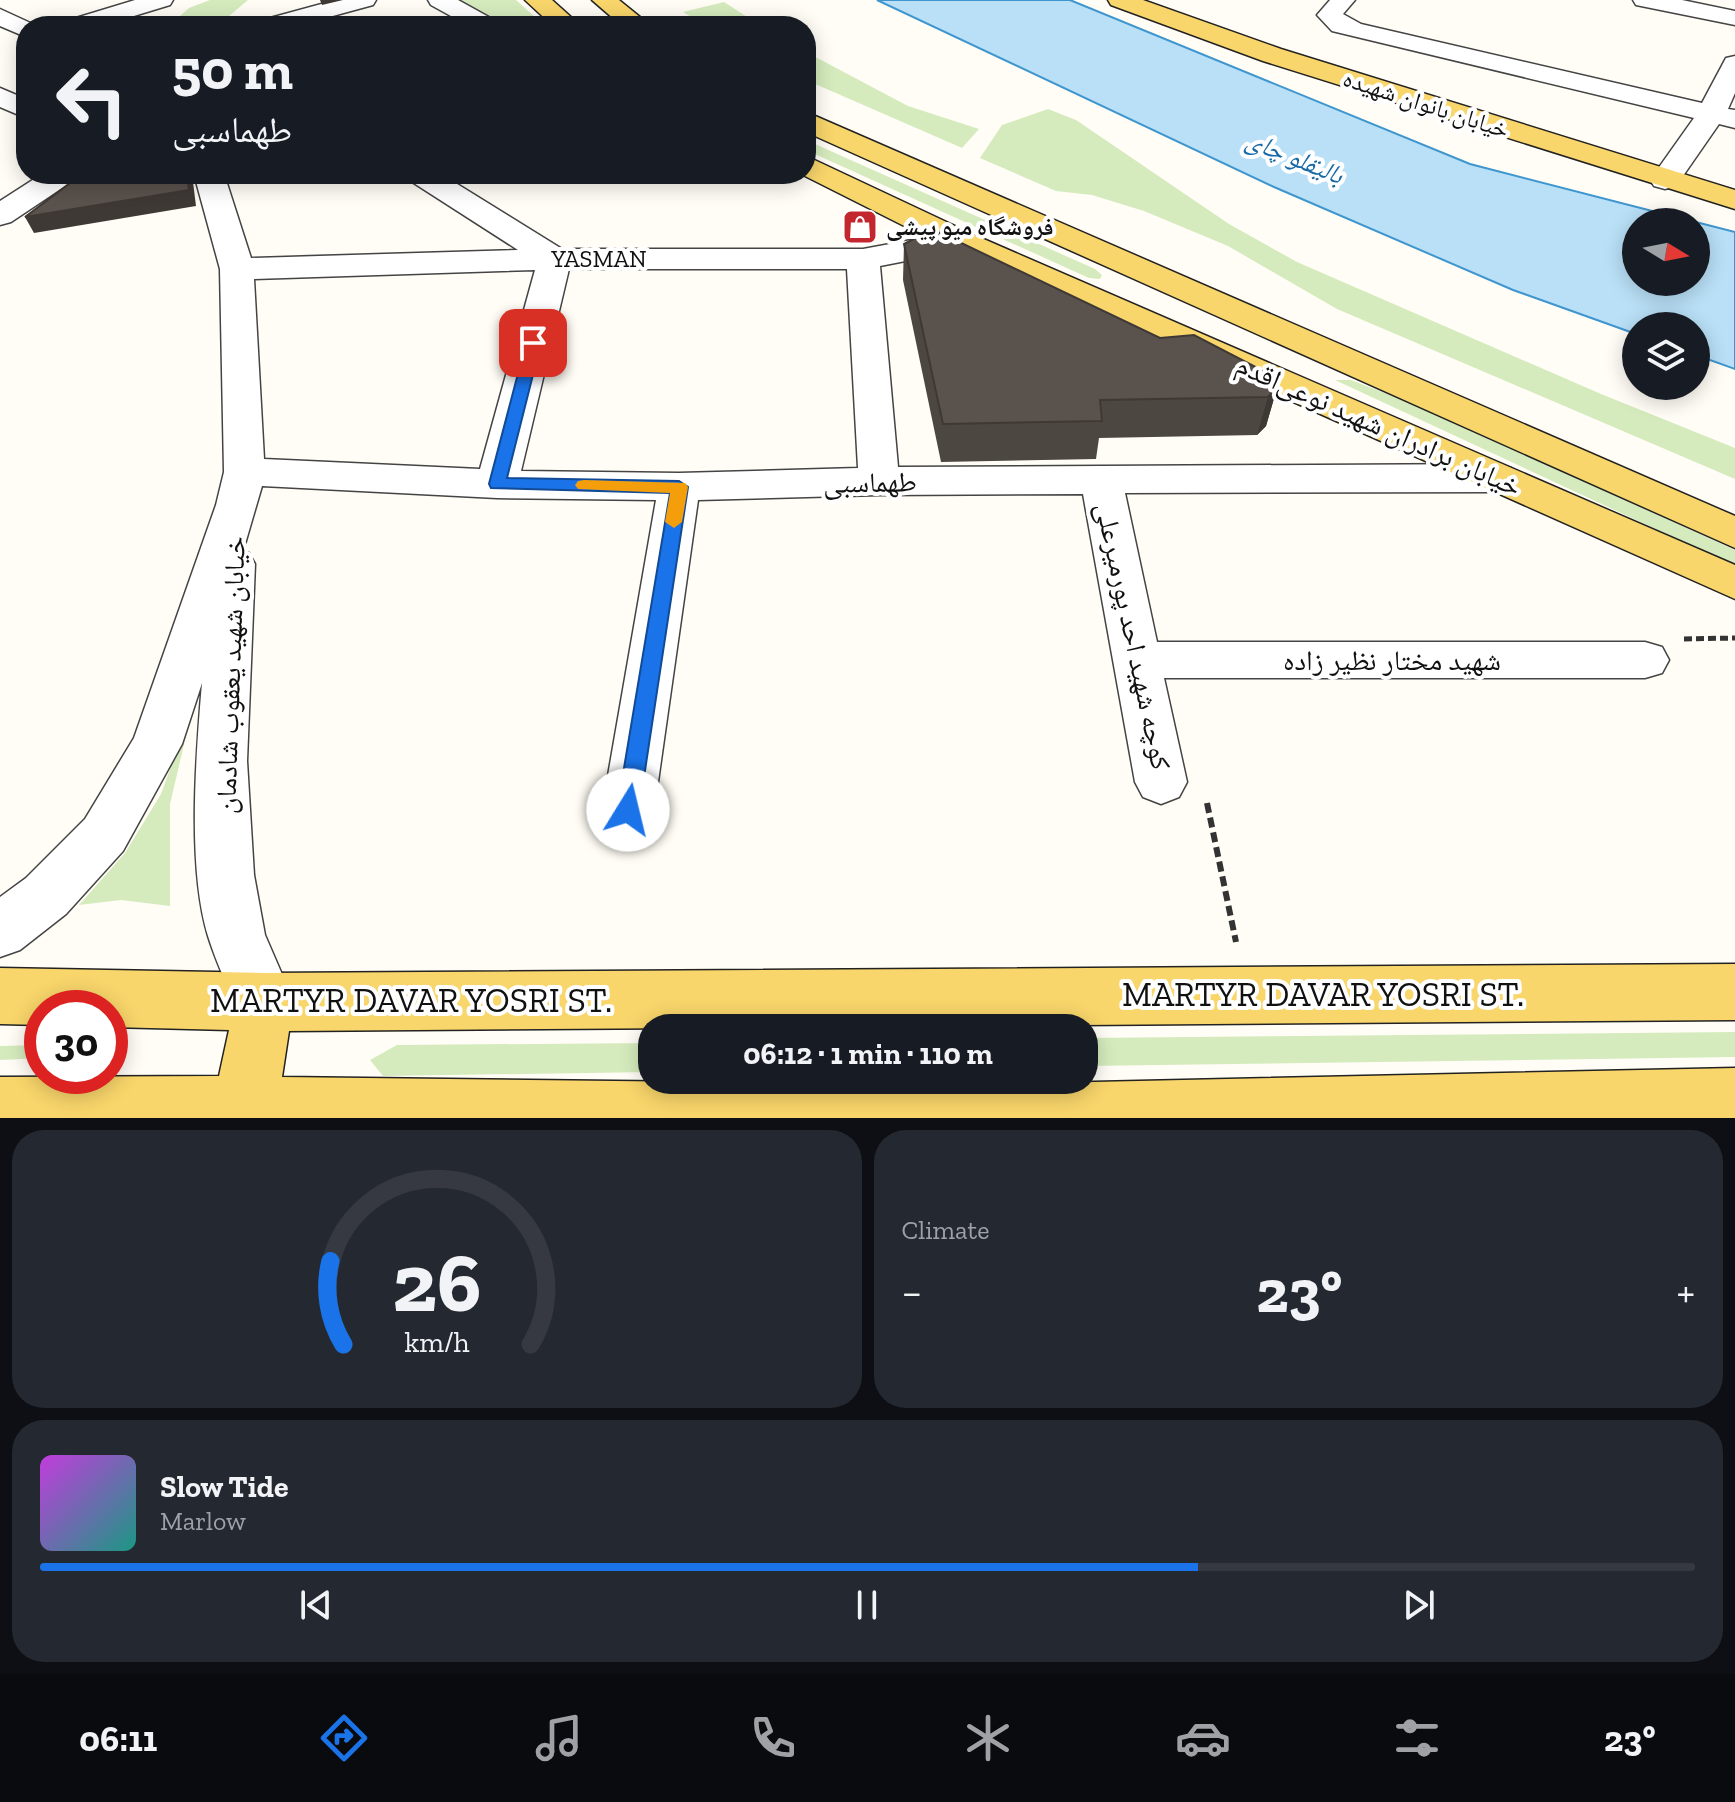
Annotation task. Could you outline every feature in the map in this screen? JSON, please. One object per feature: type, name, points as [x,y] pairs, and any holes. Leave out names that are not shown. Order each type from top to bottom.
[{"type":"main road","points":[[537,0],[556,16]]},
{"type":"main road","points":[[604,0],[625,16]]},
{"type":"main road","name":"خیابان بانوان شهیده","points":[[1120,0],[1272,55],[1735,200]]},
{"type":"main road","name":"خیابان برادران شهید نوعی‌اقدم","points":[[816,125],[1735,533]]},
{"type":"main road","name":"خیابان برادران شهید نوعی‌اقدم","points":[[816,170],[960,241],[1111,305],[1735,583]]},
{"type":"main road","points":[[1111,305],[1149,275]]},
{"type":"main road","name":"MARTYR DAVAR YOSRI ST.","points":[[0,996],[264,1002],[1735,992]]},
{"type":"main road","points":[[243,1113],[264,1002]]},
{"type":"main road","points":[[0,1109],[954,1118],[1605,1110],[1735,1100]]},
{"type":"street","points":[[0,3],[11,0]]},
{"type":"street","points":[[108,16],[161,0]]},
{"type":"street","points":[[305,16],[364,0]]},
{"type":"street","points":[[440,0],[469,16]]},
{"type":"street","points":[[1343,0],[1329,15],[1341,26],[1723,116]]},
{"type":"street","points":[[1645,0],[1735,18]]},
{"type":"street","points":[[1665,180],[1723,116],[1735,64]]},
{"type":"street","points":[[0,215],[48,184]]},
{"type":"street","points":[[212,184],[237,269],[241,489]]},
{"type":"street","points":[[436,184],[555,259],[497,484]]},
{"type":"street","name":"YASMAN","points":[[237,269],[555,259],[863,259],[960,241]]},
{"type":"street","points":[[863,259],[879,481]]},
{"type":"street","name":"طهماسبی","points":[[241,489],[497,484],[679,487],[879,481],[1496,478]]},
{"type":"street","name":"کوچه شهید احد پورمیرعلی","points":[[1101,480],[1161,782]]},
{"type":"street","points":[[628,810],[679,487]]},
{"type":"street","name":"خیابان شهید یعقوب شادمان","points":[[0,931],[46,896],[104,835],[157,744],[241,489]]},
{"type":"street","name":"خیابان شهید یعقوب شادمان","points":[[241,489],[221,761],[226,875],[236,935],[264,1002]]},
{"type":"street","name":"شهید مختار نظیر زاده","points":[[1139,660],[1645,660]]},
{"type":"path","name":"کوچه شهید احد پورمیرعلی","points":[[1161,782],[1204,789],[1247,994]]},
{"type":"green space","points":[[210,0],[248,0],[229,16],[180,16],[189,8]]},
{"type":"green space","points":[[459,0],[516,0],[534,16],[487,16]]},
{"type":"green space","points":[[724,2],[746,16],[690,16],[683,12]]},
{"type":"green space","points":[[816,57],[908,106],[979,129],[962,148],[816,84]]},
{"type":"green space","points":[[1048,109],[1076,120],[1229,224],[1297,262],[1601,394],[1735,448],[1735,479],[1337,309],[1228,246],[1144,211],[1092,195],[1056,191],[980,158],[1002,125]]},
{"type":"green space","points":[[816,144],[1095,269],[1102,275],[1100,279],[1089,278],[816,155]]},
{"type":"green space","points":[[1335,380],[1351,380],[1406,401],[1735,550],[1735,566]]},
{"type":"green space","points":[[193,706],[170,804],[170,906],[121,900],[79,905],[125,853],[161,794]]},
{"type":"green space","points":[[1735,1032],[1735,1057],[1098,1066],[1098,1038]]},
{"type":"green space","points":[[638,1043],[638,1072],[383,1076],[370,1060],[397,1045]]},
{"type":"green space","points":[[24,1045],[24,1059],[0,1060],[0,1046]]},
{"type":"water","name":"بالیقلو چای","points":[[877,0],[1070,0],[1470,164],[1641,208],[1622,208],[1622,296],[1710,296],[1710,226],[1735,232],[1735,369],[1710,360],[1710,312],[1622,312],[1622,329],[1513,290],[1274,187]]},
{"type":"building","points":[[69,184],[188,184],[189,190],[25,217]]},
{"type":"building","points":[[932,229],[1160,338],[1194,335],[1271,375],[1277,388],[1268,397],[1100,400],[1102,421],[943,424],[904,244]]},
{"type":"slow traffic","points":[[584,485],[679,487],[674,522]]},
{"type":"place","name":"فروشگاه میو پیشی","points":[[860,227]]},
{"type":"route","points":[[533,343],[497,484],[679,487],[628,810]]}]
